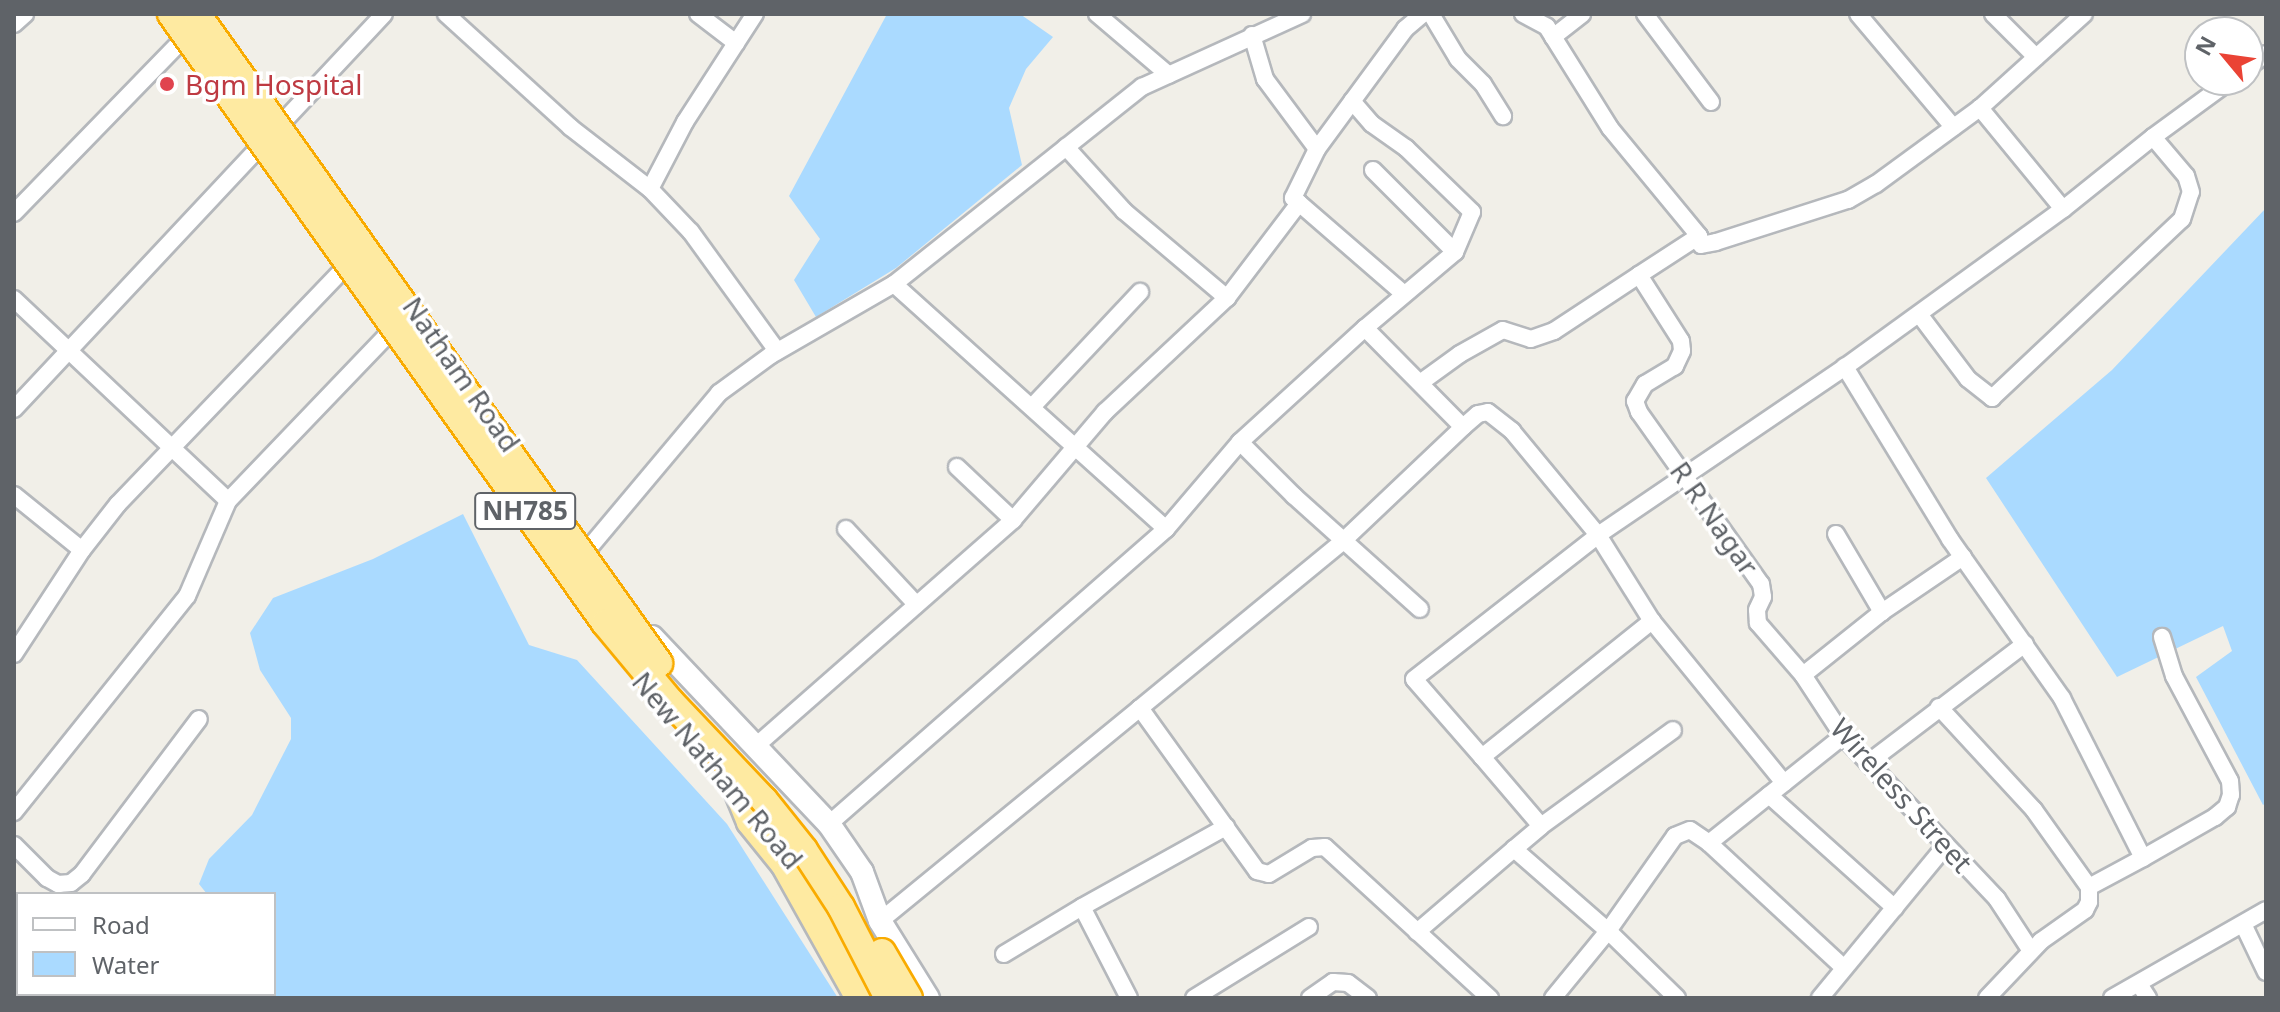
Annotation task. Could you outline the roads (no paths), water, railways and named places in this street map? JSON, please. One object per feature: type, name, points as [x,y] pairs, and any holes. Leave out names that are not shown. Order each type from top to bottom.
[{"type":"highway","name":"NH785","points":[[171,14],[605,623],[670,701],[764,800],[804,850],[841,907],[888,998]]},
{"type":"highway","name":"NH785","points":[[197,14],[653,657],[801,822],[836,871],[909,998]]},
{"type":"highway","points":[[734,783],[750,822],[784,864],[859,998]]},
{"type":"main road","name":"Natham Road","points":[[162,14],[601,627]]},
{"type":"main road","name":"Natham Road","points":[[205,14],[650,635],[829,824],[862,872],[879,916]]},
{"type":"main road","name":"New Natham Road","points":[[601,627],[676,722],[734,783],[792,853],[844,933],[878,998]]},
{"type":"main road","points":[[879,916],[928,998]]},
{"type":"street","points":[[14,24],[25,14]]},
{"type":"street","points":[[14,409],[284,125],[384,14]]},
{"type":"street","points":[[446,14],[570,127],[650,189],[691,232],[724,274],[777,351]]},
{"type":"street","points":[[698,14],[736,43]]},
{"type":"street","points":[[650,189],[685,122],[755,14]]},
{"type":"street","points":[[1097,14],[1169,75]]},
{"type":"street","points":[[564,576],[719,393],[777,351],[894,284],[1142,87],[1302,14]]},
{"type":"street","points":[[1403,293],[1293,198],[1317,149],[1405,29],[1423,14]]},
{"type":"street","points":[[1431,14],[1458,59],[1483,84],[1503,116]]},
{"type":"street","points":[[1523,14],[1547,27],[1610,128],[1699,236],[1701,245],[1848,200],[1876,184],[1980,108],[2084,14]]},
{"type":"street","points":[[1553,37],[1582,14]]},
{"type":"street","points":[[1645,14],[1711,102]]},
{"type":"street","points":[[1858,14],[1953,127]]},
{"type":"street","points":[[1993,14],[2036,57]]},
{"type":"street","points":[[1252,35],[1265,79],[1317,149]]},
{"type":"street","points":[[14,213],[181,41]]},
{"type":"street","points":[[1541,826],[1414,679],[1598,535],[1687,477],[1919,314],[2063,209],[2209,96]]},
{"type":"street","points":[[829,824],[1166,529],[1240,442],[1403,293],[1455,252],[1472,212],[1406,148],[1372,124],[1352,101]]},
{"type":"street","points":[[1980,108],[2063,209]]},
{"type":"street","points":[[1919,314],[1968,379],[1992,398],[2182,219],[2191,192],[2186,176],[2153,137]]},
{"type":"street","points":[[1066,147],[1124,211],[1227,298]]},
{"type":"street","points":[[1373,170],[1455,252]]},
{"type":"street","points":[[757,745],[1013,520],[1105,412],[1227,298],[1299,203]]},
{"type":"street","points":[[1420,383],[1460,354],[1503,330],[1531,339],[1554,331],[1699,236]]},
{"type":"street","points":[[14,654],[82,550],[170,447],[344,268]]},
{"type":"street","name":"R R Nagar","points":[[1639,275],[1681,341],[1682,351],[1675,366],[1637,392],[1635,401],[1639,412],[1761,584],[1763,597],[1757,610],[1758,623],[1803,675]]},
{"type":"street","points":[[894,284],[1166,529]]},
{"type":"street","points":[[1032,407],[1140,292]]},
{"type":"street","points":[[14,299],[228,501]]},
{"type":"street","points":[[1365,328],[1463,427]]},
{"type":"street","points":[[14,812],[187,596],[228,501],[390,332]]},
{"type":"street","points":[[1845,367],[1963,557],[2062,698],[2143,858]]},
{"type":"street","points":[[879,916],[1343,541],[1463,427],[1478,414],[1488,412],[1499,420],[1598,535],[1652,621],[1784,783]]},
{"type":"street","points":[[1240,442],[1343,541],[1420,609]]},
{"type":"street","points":[[957,467],[1013,520]]},
{"type":"street","points":[[14,495],[82,550]]},
{"type":"street","points":[[846,529],[916,604]]},
{"type":"street","points":[[1836,534],[1882,612]]},
{"type":"street","points":[[1803,675],[1882,612],[1963,557]]},
{"type":"street","points":[[1482,757],[1652,621]]},
{"type":"street","points":[[2089,887],[2215,817],[2227,807],[2231,795],[2230,781],[2174,676],[2162,637]]},
{"type":"street","points":[[1868,763],[2025,644]]},
{"type":"street","name":"Wireless Street","points":[[1803,675],[1843,736],[1997,899],[2031,951]]},
{"type":"street","points":[[1939,707],[2034,810],[2089,887],[2089,902],[2085,910],[2031,951],[1987,998]]},
{"type":"street","points":[[1140,708],[1257,871],[1269,874],[1312,848],[1325,847],[1490,998]]},
{"type":"street","points":[[14,845],[47,878],[58,884],[71,883],[199,719]]},
{"type":"street","points":[[1417,932],[1541,826],[1673,730]]},
{"type":"street","points":[[1709,843],[1843,736]]},
{"type":"street","points":[[1769,795],[1895,908]]},
{"type":"street","points":[[1004,954],[1226,827]]},
{"type":"street","points":[[1553,998],[1608,931],[1675,836],[1690,830],[1709,843],[1844,968]]},
{"type":"street","points":[[1820,998],[1946,845]]},
{"type":"street","points":[[1514,849],[1608,931],[1677,998]]},
{"type":"street","points":[[1082,907],[1129,998]]},
{"type":"street","points":[[2112,998],[2143,991],[2266,910]]},
{"type":"street","points":[[2244,926],[2266,972]]},
{"type":"street","points":[[1194,998],[1309,927]]},
{"type":"street","points":[[1310,998],[1333,982],[1348,983],[1368,998]]},
{"type":"water","points":[[887,14],[1020,14],[1053,37],[1026,69],[1009,108],[1022,165],[896,268],[816,317],[794,280],[820,239],[789,196]]},
{"type":"water","points":[[2266,208],[2266,803],[2263,805],[2196,677],[2232,651],[2223,626],[2117,677],[1986,478],[2112,370]]},
{"type":"water","points":[[463,514],[529,645],[577,660],[727,824],[838,998],[260,998],[276,996],[276,892],[205,892],[199,884],[209,859],[252,815],[291,739],[291,718],[260,670],[250,633],[273,598],[373,559]]},
{"type":"place","name":"Bgm Hospital","points":[[167,84]]}]
